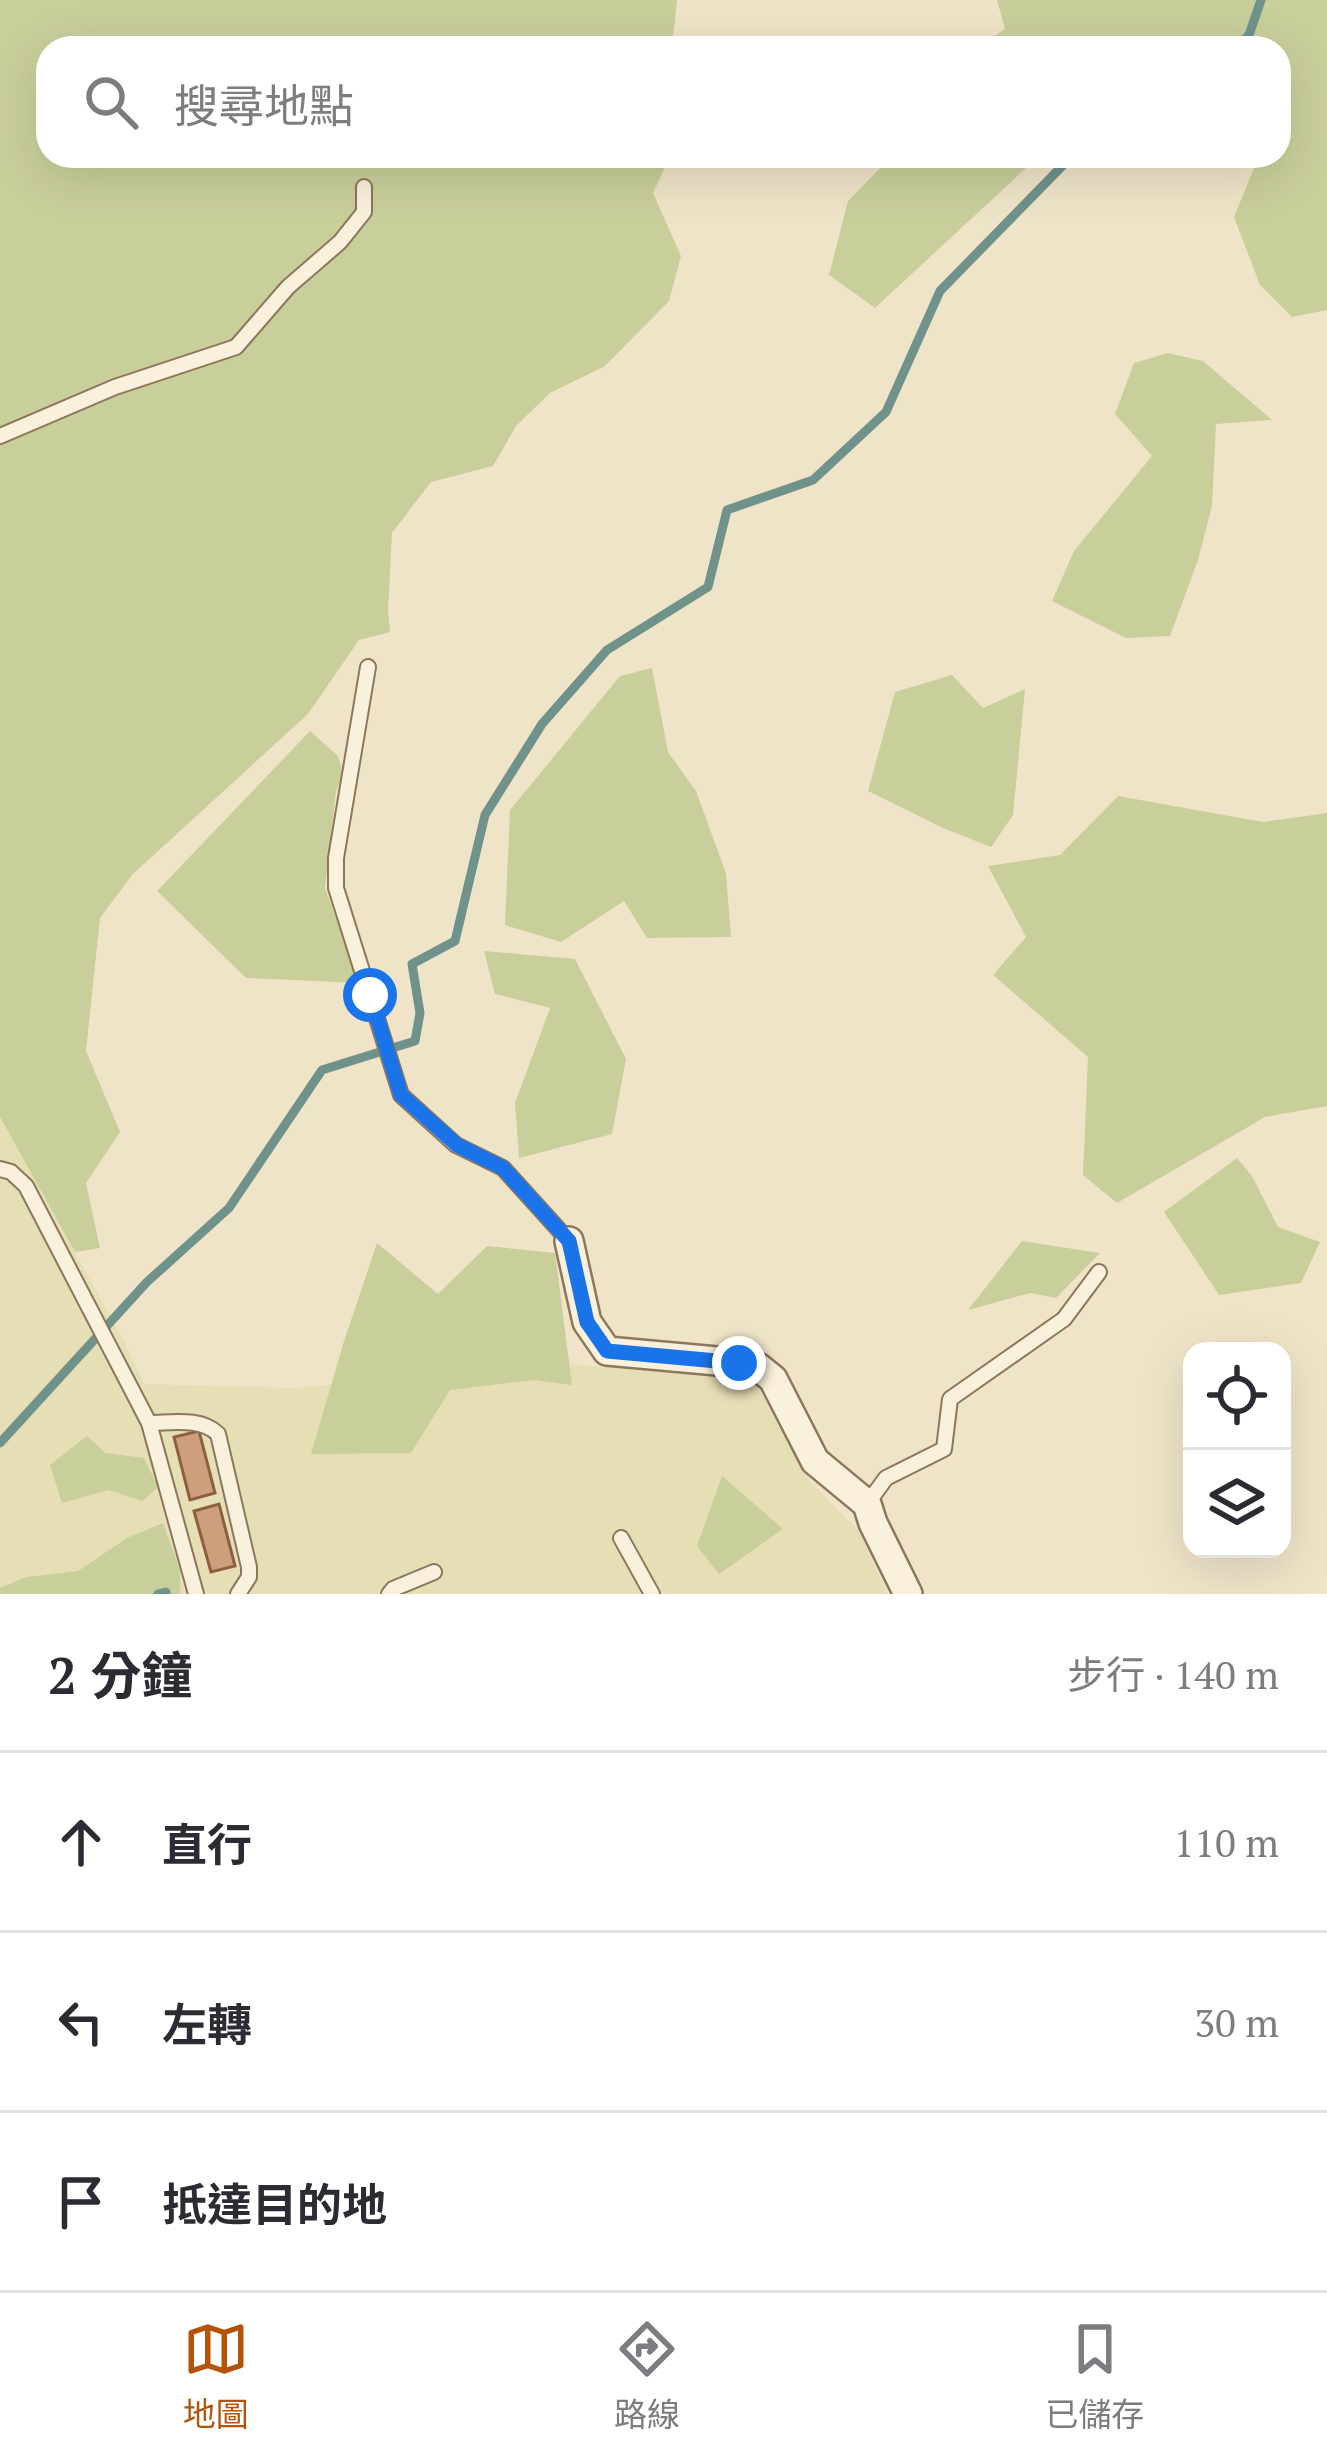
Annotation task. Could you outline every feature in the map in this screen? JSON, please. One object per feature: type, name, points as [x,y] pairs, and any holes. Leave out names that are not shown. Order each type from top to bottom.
[{"type":"street","points":[[569,1241],[587,1322],[607,1351],[758,1367],[773,1379],[815,1460],[867,1504],[908,1594]]},
{"type":"lane","points":[[0,436],[115,387],[236,347],[288,286],[340,242],[364,212],[364,188]]},
{"type":"lane","points":[[368,667],[336,858],[336,888],[401,1095],[457,1145],[503,1168],[569,1241]]},
{"type":"lane","points":[[0,1169],[26,1186],[149,1423],[196,1594]]},
{"type":"lane","points":[[867,1504],[886,1478],[944,1449],[950,1399],[1064,1319],[1099,1272]]},
{"type":"lane","points":[[149,1423],[199,1423],[218,1434],[249,1567],[238,1594]]},
{"type":"lane","points":[[621,1538],[652,1594]]},
{"type":"lane","points":[[388,1594],[434,1572]]},
{"type":"shaded area","points":[[0,1117],[144,1384],[294,1388],[477,1371],[522,1361],[734,1376],[752,1382],[761,1392],[808,1479],[860,1533],[887,1594],[0,1594]]},
{"type":"green space","points":[[0,0],[677,0],[673,36],[36,36],[36,168],[664,168],[653,193],[681,256],[669,301],[605,366],[550,393],[516,426],[493,466],[431,482],[392,533],[390,632],[359,640],[308,714],[133,874],[100,918],[86,1051],[120,1132],[86,1183],[100,1248],[75,1252],[0,1117]]},
{"type":"green space","points":[[997,0],[1327,0],[1327,310],[1292,317],[1260,285],[1234,217],[1254,168],[1291,168],[1291,36],[995,36],[1005,29]]},
{"type":"green space","points":[[880,168],[1026,168],[875,308],[829,275],[848,201]]},
{"type":"green space","points":[[1168,353],[1203,361],[1272,420],[1216,424],[1212,506],[1170,636],[1126,638],[1052,601],[1074,551],[1152,456],[1115,414],[1134,363]]},
{"type":"green space","points":[[652,668],[668,752],[696,791],[726,873],[731,937],[647,938],[624,901],[561,942],[505,925],[510,810],[620,676]]},
{"type":"green space","points":[[952,675],[983,708],[1025,689],[1013,815],[991,847],[868,791],[895,692]]},
{"type":"green space","points":[[310,731],[338,756],[343,773],[336,792],[325,888],[359,983],[246,978],[157,891]]},
{"type":"green space","points":[[1118,796],[1263,822],[1327,813],[1327,1106],[1265,1117],[1117,1203],[1083,1175],[1088,1057],[993,975],[1026,937],[988,866],[1060,855]]},
{"type":"green space","points":[[484,951],[575,959],[626,1059],[612,1134],[519,1158],[515,1103],[550,1008],[495,994]]},
{"type":"green space","points":[[1237,1158],[1252,1176],[1278,1227],[1320,1242],[1301,1283],[1219,1295],[1164,1212]]},
{"type":"green space","points":[[1022,1241],[1100,1253],[1056,1298],[1030,1293],[968,1310]]},
{"type":"green space","points":[[377,1243],[438,1294],[487,1246],[555,1253],[572,1385],[534,1380],[450,1390],[411,1453],[311,1454]]},
{"type":"green space","points":[[87,1436],[105,1453],[144,1458],[158,1487],[142,1501],[109,1490],[62,1503],[50,1465]]},
{"type":"green space","points":[[722,1476],[783,1529],[719,1574],[697,1546]]},
{"type":"green space","points":[[163,1523],[180,1570],[180,1594],[0,1594],[0,1588],[26,1577],[78,1571],[127,1538]]},
{"type":"building","points":[[199,1431],[215,1493],[190,1500],[174,1437]]},
{"type":"building","points":[[219,1504],[235,1566],[211,1572],[194,1511]]},
{"type":"waterway","points":[[1248,36],[1261,0]]},
{"type":"waterway","points":[[0,1443],[147,1282],[229,1208],[322,1070],[415,1041],[420,1013],[412,964],[455,941],[485,815],[542,724],[607,650],[708,587],[727,510],[813,480],[886,412],[940,291],[1060,168]]},
{"type":"waterway","points":[[158,1594],[166,1592]]},
{"type":"route","points":[[370,995],[401,1095],[457,1145],[503,1168],[569,1241],[587,1322],[607,1351],[739,1363]]}]
